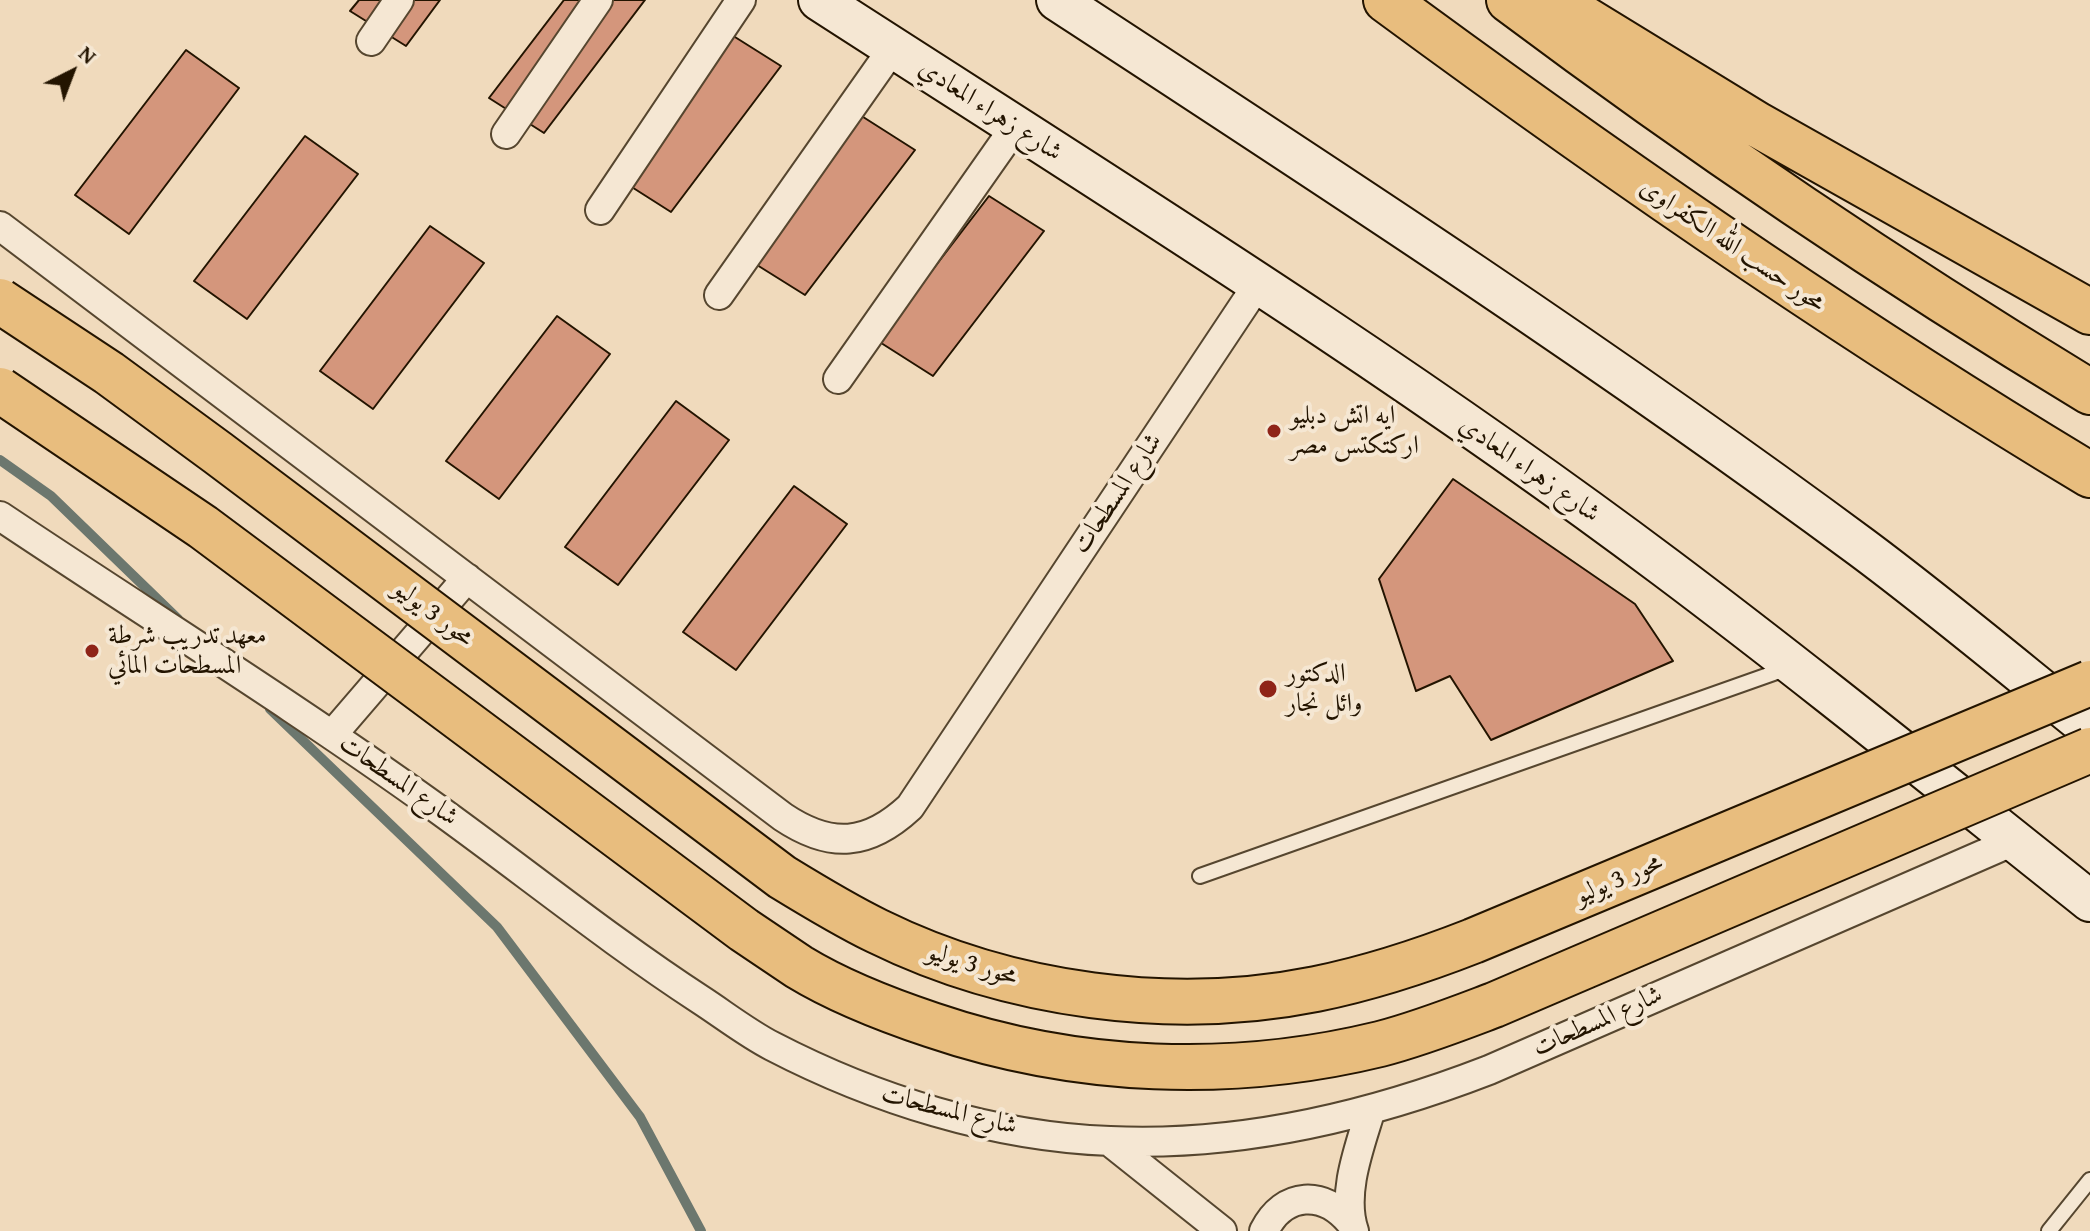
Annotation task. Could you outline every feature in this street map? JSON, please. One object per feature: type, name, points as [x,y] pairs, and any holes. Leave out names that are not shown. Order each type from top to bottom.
[{"type":"main road","name":"شارع زهراء المعادي","points":[[819,0],[1258,284],[1533,472],[1665,567],[2090,901]]},
{"type":"main road","points":[[1057,0],[1603,362],[1863,549],[2090,729]]},
{"type":"main road","name":"محور حسب الله الكفراوى","points":[[1386,0],[1521,100],[1684,214],[1849,324],[2090,475]]},
{"type":"main road","points":[[1509,0],[1727,156],[1890,266],[2090,392]]},
{"type":"main road","points":[[1554,0],[1758,125],[2090,312]]},
{"type":"main road","name":"محور 3 يوليو","points":[[0,301],[109,373],[218,453],[782,877],[879,932],[930,954],[1037,985],[1134,999],[1203,1000],[1286,993],[1368,977],[1473,941],[2090,683]]},
{"type":"main road","points":[[0,390],[203,527],[744,930],[801,968],[854,995],[910,1018],[967,1037],[1040,1054],[1144,1067],[1203,1068],[1278,1062],[1381,1043],[1494,1005],[2090,750]]},
{"type":"street","points":[[371,41],[399,0]]},
{"type":"street","points":[[506,134],[598,0]]},
{"type":"street","points":[[600,210],[741,0]]},
{"type":"street","points":[[719,295],[893,48]]},
{"type":"street","points":[[838,379],[1015,127]]},
{"type":"street","name":"شارع المسطحات","points":[[0,226],[803,831],[826,838],[849,840],[872,835],[910,807],[1258,284]]},
{"type":"street","name":"شارع المسطحات","points":[[0,516],[332,735],[523,871],[637,958],[769,1044],[882,1096],[956,1117],[1032,1132],[1109,1141],[1215,1137],[1268,1131],[1371,1109],[1431,1092],[1489,1070],[2014,841]]},
{"type":"street","points":[[332,735],[467,578]]},
{"type":"street","points":[[1353,1227],[1351,1194],[1357,1156],[1371,1109]]},
{"type":"street","points":[[1109,1141],[1222,1231]]},
{"type":"street","points":[[1264,1231],[1281,1208],[1296,1201],[1312,1199],[1328,1202],[1341,1210],[1353,1227]]},
{"type":"lane","points":[[1200,876],[1792,666]]},
{"type":"lane","points":[[2049,1231],[2090,1180]]},
{"type":"building","points":[[359,0],[440,0],[406,46],[350,11]]},
{"type":"building","points":[[564,0],[645,0],[544,133],[489,98]]},
{"type":"building","points":[[727,32],[781,66],[671,212],[616,177]]},
{"type":"building","points":[[186,50],[239,88],[129,234],[75,195]]},
{"type":"building","points":[[860,115],[915,150],[805,295],[749,260]]},
{"type":"building","points":[[305,136],[358,174],[247,319],[194,281]]},
{"type":"building","points":[[989,196],[1044,231],[933,376],[878,341]]},
{"type":"building","points":[[430,226],[484,263],[373,409],[320,371]]},
{"type":"building","points":[[557,316],[610,354],[499,499],[446,461]]},
{"type":"building","points":[[676,401],[729,440],[618,585],[565,547]]},
{"type":"building","points":[[1453,479],[1635,604],[1673,661],[1491,740],[1450,676],[1416,691],[1379,579]]},
{"type":"building","points":[[794,486],[847,524],[736,670],[683,632]]},
{"type":"waterway","points":[[0,460],[51,496],[178,619]]},
{"type":"waterway","points":[[270,709],[497,927],[640,1117],[701,1231]]},
{"type":"place","name":"ايه اتش دبليو اركتكتس مصر","points":[[1274,431]]},
{"type":"place","name":"معهد تدريب شرطة المسطحات المائي","points":[[92,651]]},
{"type":"place","name":"الدكتور وائل نجار","points":[[1268,689]]}]
